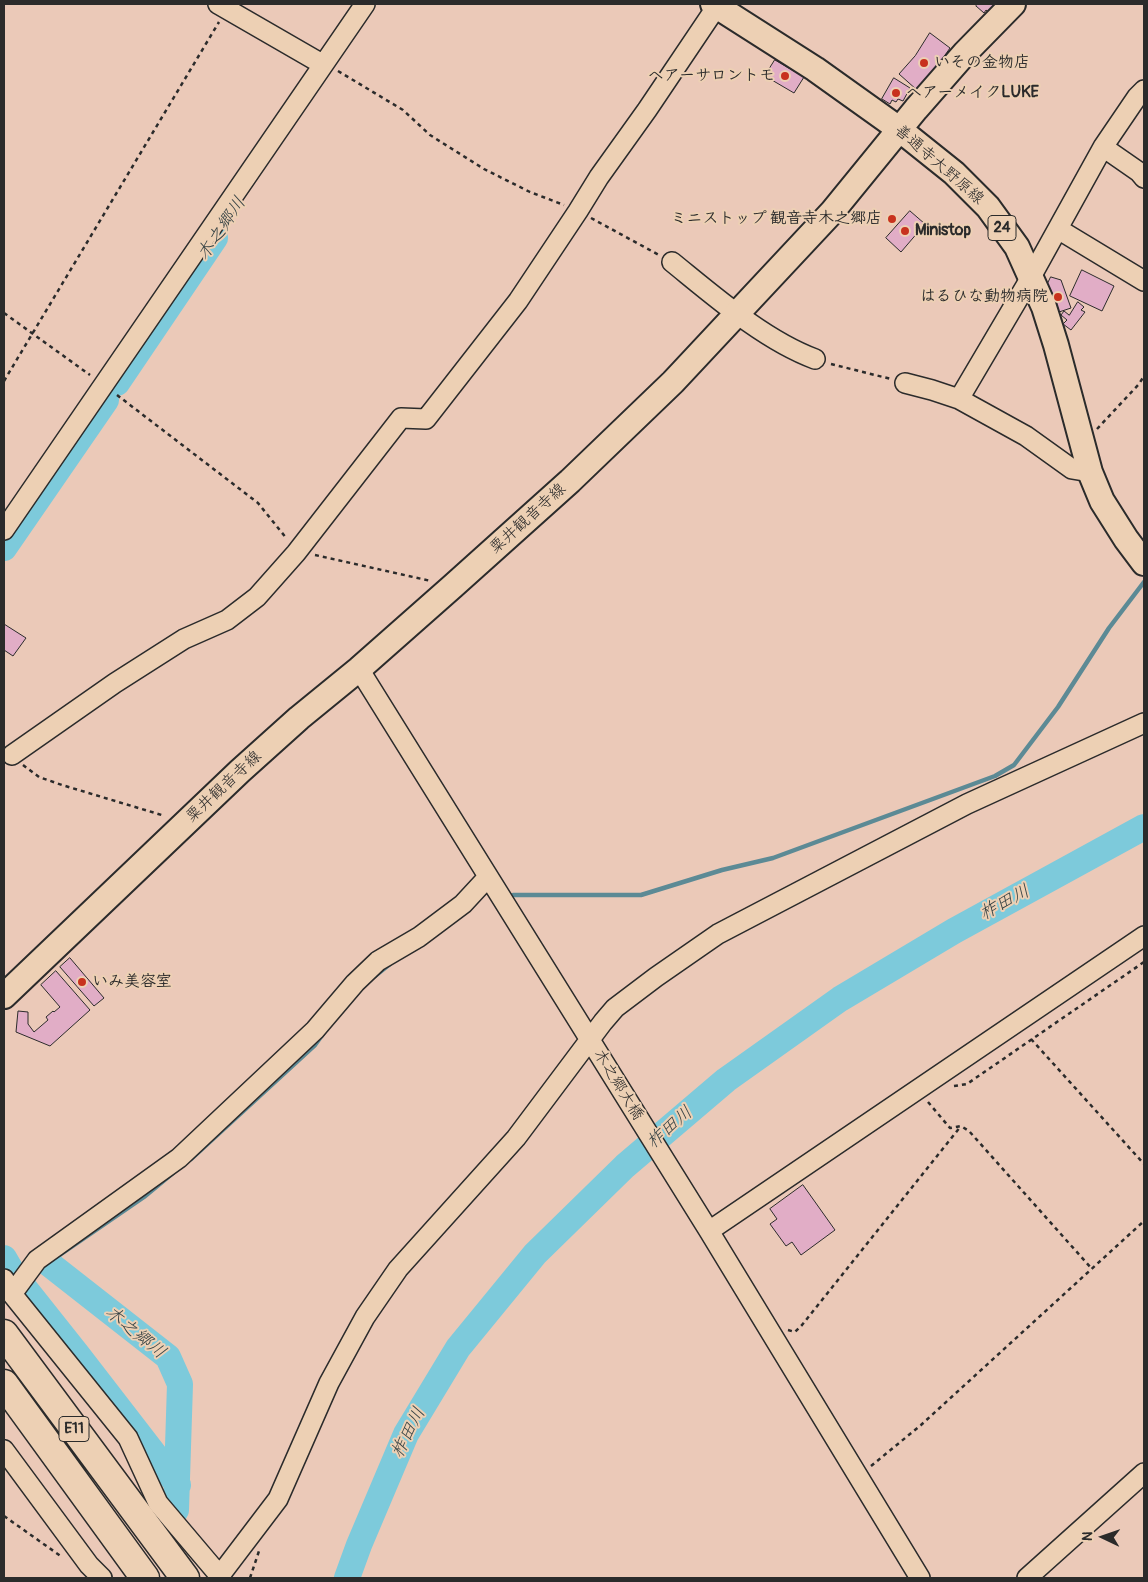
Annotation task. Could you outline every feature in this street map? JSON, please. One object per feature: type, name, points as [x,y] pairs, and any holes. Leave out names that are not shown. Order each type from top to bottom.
[{"type":"highway","name":"E11","points":[[4,1334],[185,1578]]},
{"type":"highway","name":"E11","points":[[4,1384],[139,1570]]},
{"type":"main road","name":"粟井観音寺線","points":[[4,996],[186,822],[299,718],[359,669],[453,586],[673,382],[832,212],[899,129],[965,53],[1013,4]]},
{"type":"main road","name":"善通寺大野原線","points":[[715,5],[815,69],[899,129],[954,173],[988,207],[1016,247],[1044,308],[1056,345],[1090,472],[1102,501],[1126,539],[1144,562]]},
{"type":"street","points":[[4,530],[322,64],[365,4]]},
{"type":"street","points":[[12,755],[115,683],[184,639],[227,620],[257,597],[296,552],[401,418],[426,419],[518,302],[599,177],[647,110],[715,5]]},
{"type":"street","points":[[222,6],[322,64]]},
{"type":"street","points":[[959,399],[1031,277],[1104,147],[1137,97],[1144,90]]},
{"type":"street","points":[[1104,147],[1139,172],[1144,178]]},
{"type":"street","points":[[1058,229],[1144,280]]},
{"type":"street","points":[[672,262],[737,314],[799,353],[815,360]]},
{"type":"street","points":[[905,383],[959,399],[1026,436],[1072,469],[1090,472]]},
{"type":"street","name":"木之郷大橋","points":[[359,669],[709,1231],[920,1578]]},
{"type":"street","points":[[488,877],[463,904],[419,937],[378,961],[315,1030],[179,1158],[37,1260],[8,1286],[128,1438],[158,1504],[219,1577],[278,1499],[329,1383],[365,1317],[398,1270],[516,1138],[602,1022],[615,1008],[656,976],[718,934],[967,804],[1144,723]]},
{"type":"street","points":[[709,1231],[1144,936]]},
{"type":"street","points":[[4,1450],[88,1565],[102,1578]]},
{"type":"street","points":[[1027,1578],[1144,1473]]},
{"type":"path","points":[[4,382],[222,6]]},
{"type":"path","points":[[322,64],[337,70],[403,110],[430,135],[484,169],[530,192],[578,211],[672,262]]},
{"type":"path","points":[[4,313],[104,385],[258,503],[276,523],[296,552],[352,562],[453,586]]},
{"type":"path","points":[[815,360],[905,383]]},
{"type":"path","points":[[1082,444],[1139,384],[1144,376]]},
{"type":"path","points":[[12,755],[39,777],[186,822]]},
{"type":"path","points":[[946,1088],[967,1084],[1144,962]]},
{"type":"path","points":[[1031,1039],[1144,1164]]},
{"type":"path","points":[[915,1093],[925,1099],[950,1128],[961,1126],[969,1131],[1092,1269]]},
{"type":"path","points":[[783,1329],[795,1332],[802,1325],[961,1126]]},
{"type":"path","points":[[858,1477],[921,1425],[1144,1221]]},
{"type":"path","points":[[4,1516],[67,1560]]},
{"type":"building","points":[[978,4],[998,4],[992,15],[986,10],[984,13],[976,6]]},
{"type":"building","name":"いその金物店","points":[[930,33],[950,48],[934,71],[917,90],[899,74],[915,56]]},
{"type":"building","name":"ヘアーサロントモ","points":[[775,60],[804,77],[794,93],[765,76]]},
{"type":"building","name":"ヘアーメイクLUKE","points":[[894,78],[910,88],[903,101],[898,99],[896,102],[892,100],[890,104],[882,99]]},
{"type":"building","name":"Ministop","points":[[910,211],[925,224],[901,252],[886,238]]},
{"type":"building","points":[[1082,270],[1114,286],[1102,311],[1070,296]]},
{"type":"building","name":"はるひな動物病院","points":[[1051,277],[1061,280],[1071,308],[1056,313],[1046,287]]},
{"type":"building","name":"はるひな動物病院","points":[[1078,302],[1084,307],[1081,310],[1085,312],[1071,330],[1063,324],[1067,320],[1061,315],[1064,311],[1069,315]]},
{"type":"building","points":[[4,624],[26,638],[13,656],[4,650]]},
{"type":"building","name":"いみ美容室","points":[[70,958],[104,998],[94,1006],[60,967]]},
{"type":"building","points":[[56,971],[90,1010],[50,1046],[16,1032],[18,1011],[28,1012],[28,1024],[34,1032],[48,1020],[46,1017],[60,1007],[41,985]]},
{"type":"building","points":[[803,1185],[835,1230],[801,1255],[792,1242],[786,1246],[770,1224],[777,1219],[770,1209]]},
{"type":"waterway","name":"木之郷川","points":[[117,383],[215,238]]},
{"type":"waterway","name":"木之郷川","points":[[4,548],[106,400]]},
{"type":"waterway","points":[[513,895],[641,895],[722,870],[773,858],[995,776],[1014,765],[1058,707],[1109,628],[1144,582]]},
{"type":"waterway","name":"柞田川","points":[[347,1578],[406,1434],[458,1348],[535,1254],[625,1166],[726,1080],[840,999],[954,931],[1144,827]]},
{"type":"waterway","points":[[375,976],[390,964]]},
{"type":"waterway","points":[[191,1159],[315,1045],[323,1034]]},
{"type":"waterway","points":[[48,1263],[144,1197],[173,1173]]},
{"type":"waterway","name":"木之郷川","points":[[4,1258],[15,1277]]},
{"type":"waterway","name":"木之郷川","points":[[48,1263],[168,1357],[180,1384],[176,1510]]},
{"type":"waterway","name":"木之郷川","points":[[23,1286],[178,1485]]},
{"type":"place","name":"いその金物店","points":[[924,63]]},
{"type":"place","name":"ヘアーサロントモ","points":[[785,76]]},
{"type":"place","name":"ヘアーメイクLUKE","points":[[896,93]]},
{"type":"place","name":"ミニストップ 観音寺木之郷店","points":[[892,219]]},
{"type":"place","name":"Ministop","points":[[905,231]]},
{"type":"place","name":"はるひな動物病院","points":[[1058,297]]},
{"type":"place","name":"いみ美容室","points":[[82,982]]}]
